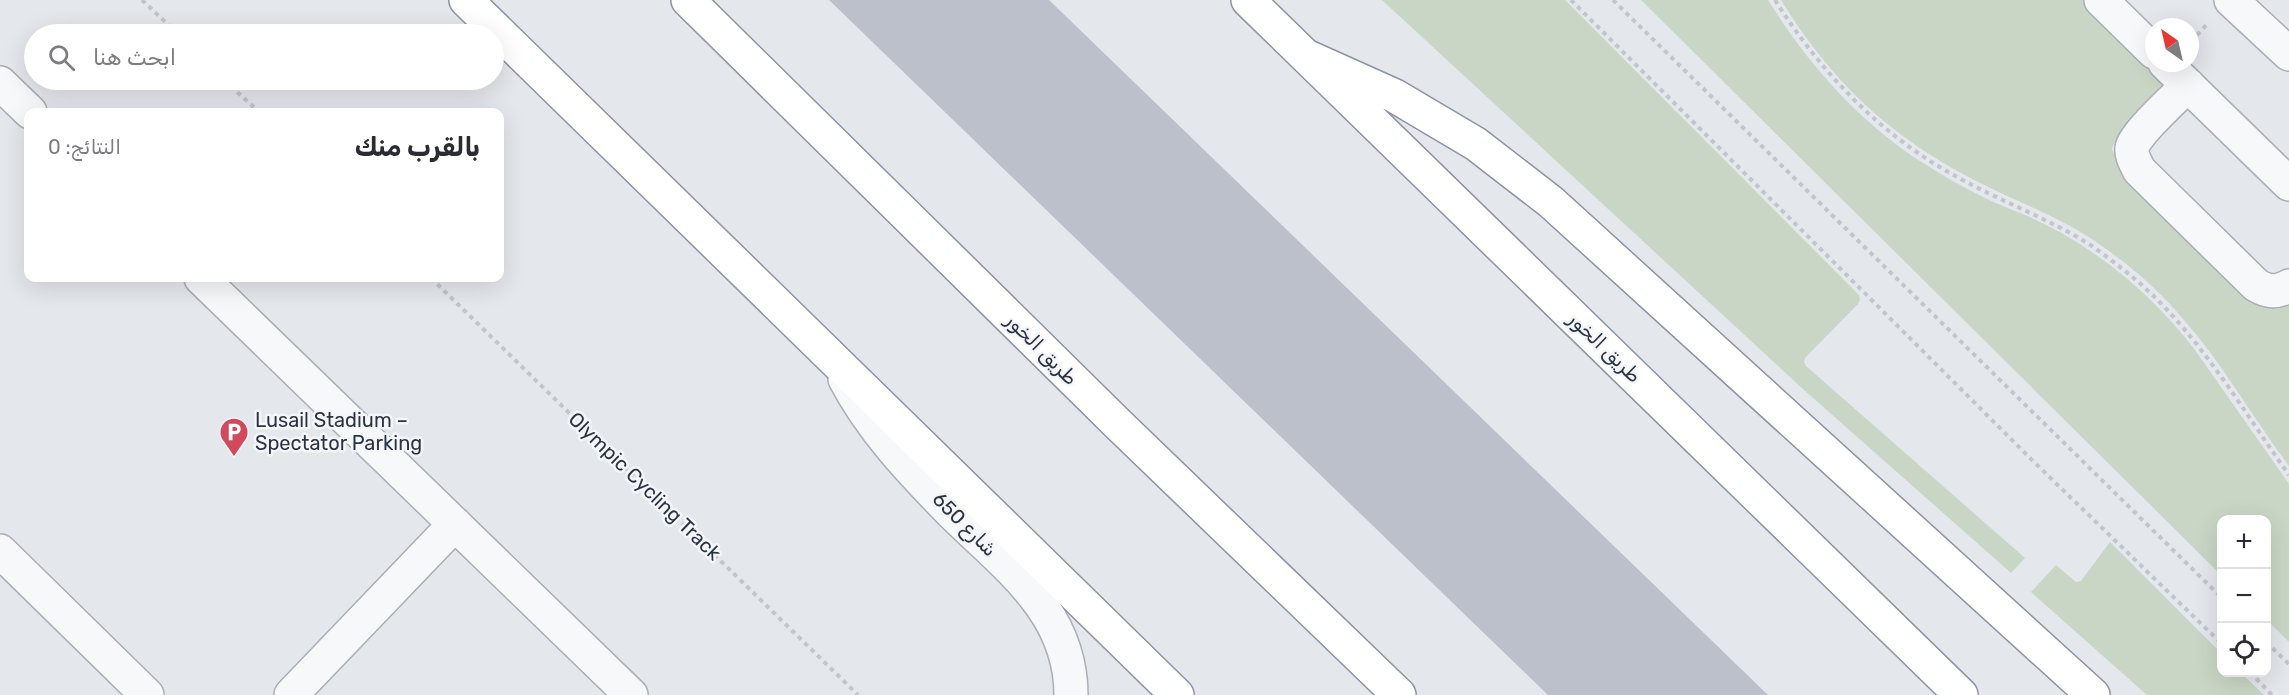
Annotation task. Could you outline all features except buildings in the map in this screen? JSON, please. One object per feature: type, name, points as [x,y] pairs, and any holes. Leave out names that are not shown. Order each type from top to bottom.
[{"type":"highway","points":[[466,0],[491,24]]},
{"type":"highway","name":"طريق الخور","points":[[688,0],[1118,424],[1399,695]]},
{"type":"highway","name":"طريق الخور","points":[[1248,0],[1961,695]]},
{"type":"highway","points":[[504,37],[1177,695]]},
{"type":"highway","points":[[1308,57],[1395,96],[1476,144],[1551,202],[2092,695]]},
{"type":"street","points":[[2101,0],[2145,43]]},
{"type":"street","points":[[2231,0],[2289,54]]},
{"type":"street","points":[[2289,184],[2176,74],[2132,146],[2139,170],[2256,285],[2268,291],[2281,291],[2289,286]]},
{"type":"street","points":[[0,83],[26,108]]},
{"type":"street","points":[[205,282],[631,695]]},
{"type":"street","name":"شارع 650","points":[[836,362],[853,394],[905,464],[1030,588],[1049,614],[1065,650],[1071,681],[1071,695]]},
{"type":"street","points":[[291,695],[455,524]]},
{"type":"street","points":[[0,551],[147,695]]},
{"type":"path","points":[[142,0],[167,24]]},
{"type":"path","points":[[1571,0],[2034,462],[2217,639]]},
{"type":"path","points":[[1613,0],[2217,593]]},
{"type":"path","points":[[1775,0],[1835,81],[1882,127],[1958,177],[2083,240],[2127,272],[2183,326],[2289,475]]},
{"type":"path","points":[[235,90],[255,108]]},
{"type":"path","name":"Olympic Cycling Track","points":[[435,282],[858,695]]},
{"type":"path","points":[[2271,647],[2289,664]]},
{"type":"path","points":[[2255,677],[2272,695]]},
{"type":"green space","points":[[1382,0],[1565,0],[1859,295],[1858,304],[1805,358],[1806,366],[2025,558],[2011,573],[1803,389]]},
{"type":"green space","points":[[1641,0],[1768,0],[1798,44],[1832,86],[1890,140],[1921,162],[1965,188],[2042,223],[2091,251],[2147,297],[2195,350],[2289,484],[2289,642],[2271,624],[2271,515],[2217,515],[2217,571]]},
{"type":"green space","points":[[1781,0],[2087,0],[2145,55],[2145,72],[2163,72],[2173,82],[2114,143],[2112,149],[2117,161],[2289,299],[2289,466],[2198,336],[2145,280],[2087,236],[1974,180],[1915,145],[1864,104],[1820,56]]},
{"type":"green space","points":[[2110,542],[2217,649],[2217,677],[2245,677],[2264,695],[2147,695],[2031,592],[2056,565],[2076,582],[2081,581]]},
{"type":"place","name":"Lusail Stadium – Spectator Parking","points":[[234,458]]}]
